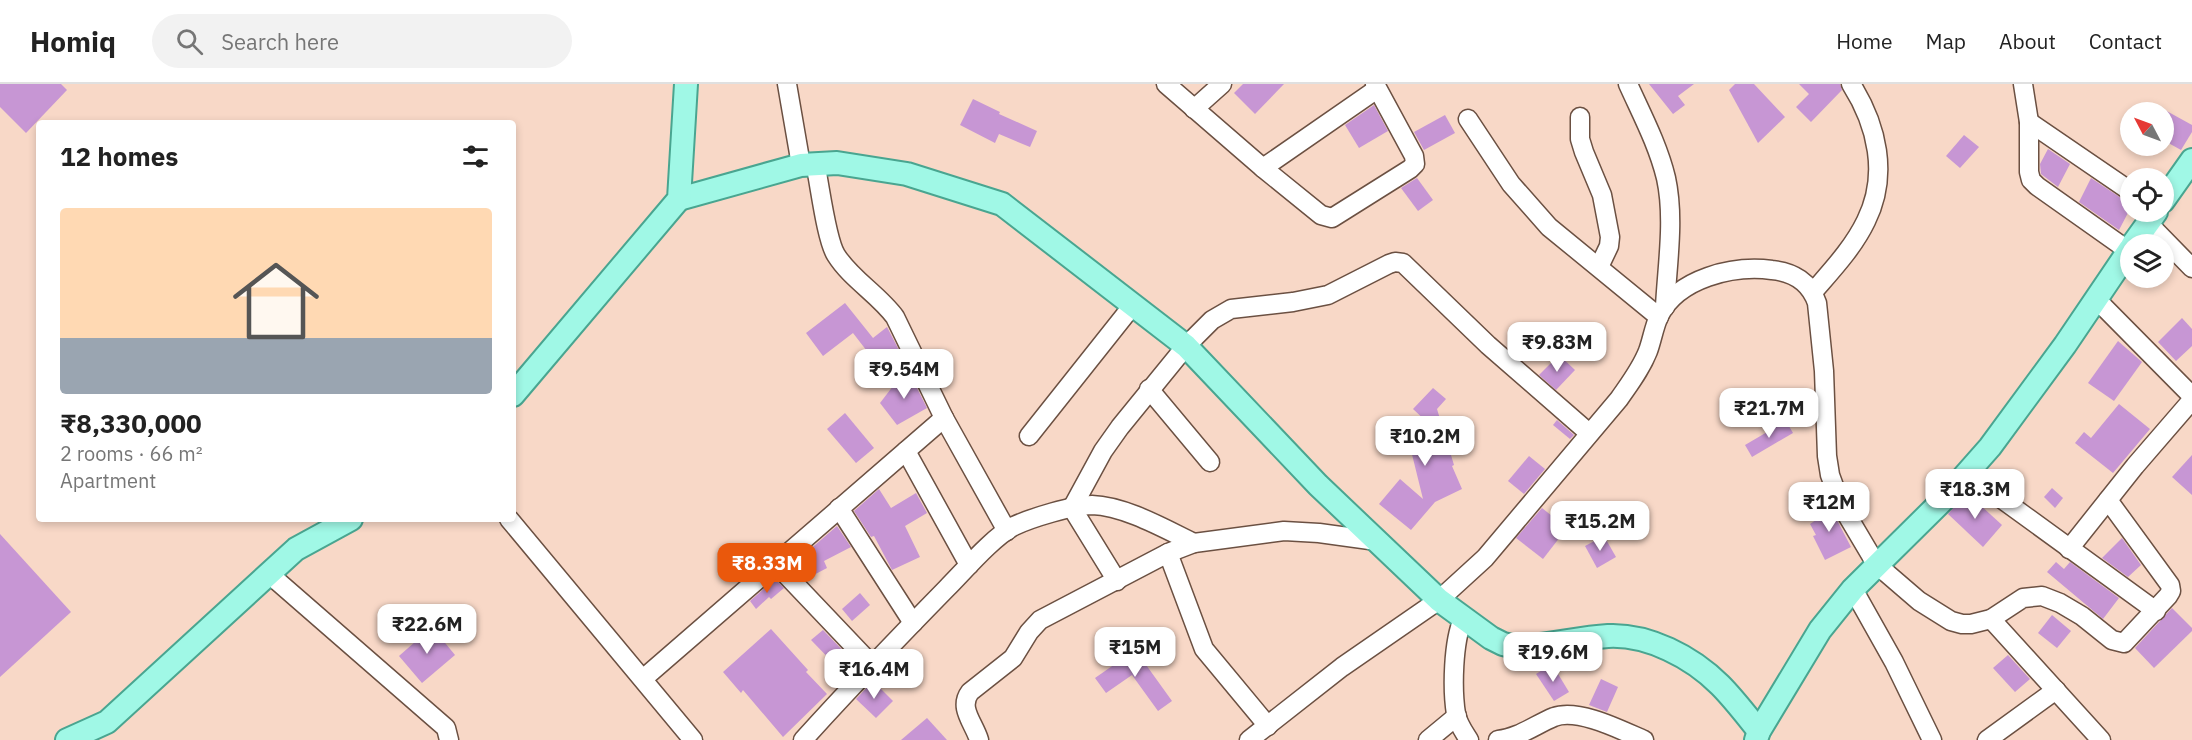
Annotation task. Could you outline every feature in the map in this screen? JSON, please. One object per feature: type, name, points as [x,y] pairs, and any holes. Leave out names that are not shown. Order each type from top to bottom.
[{"type":"main road","points":[[679,199],[686,84]]},
{"type":"main road","points":[[2174,185],[2192,160]]},
{"type":"main road","points":[[516,391],[679,199],[808,164],[837,163],[908,174],[1002,204],[1186,346],[1318,485],[1439,600],[1491,638],[1516,647],[1531,647],[1607,636],[1628,636],[1647,640],[1704,671],[1734,700],[1757,735],[1820,630],[1849,593],[1945,498],[1989,447],[2120,264]]},
{"type":"main road","points":[[68,740],[102,731],[268,573],[296,549],[346,522]]},
{"type":"street","points":[[787,84],[833,250],[847,268],[888,307],[895,317],[944,418],[1007,531]]},
{"type":"street","points":[[1166,84],[1263,168],[1321,215],[1332,218],[1415,164],[1414,156],[1376,87],[1263,168]]},
{"type":"street","points":[[1194,109],[1222,84]]},
{"type":"street","points":[[1249,740],[1342,667],[1439,600],[1485,558],[1619,399],[1637,374],[1648,352],[1662,312],[1670,207],[1666,179],[1653,138],[1628,84]]},
{"type":"street","points":[[2023,84],[2030,122],[2029,172],[2031,180],[2120,241]]},
{"type":"street","points":[[1813,292],[1854,243],[1873,205],[1878,169],[1877,143],[1859,88]]},
{"type":"street","points":[[1580,117],[1580,139],[1602,195],[1610,237],[1599,267]]},
{"type":"street","points":[[1468,119],[1522,197],[1549,227],[1599,267],[1662,312]]},
{"type":"street","points":[[2030,122],[2120,184]]},
{"type":"street","points":[[2156,222],[2192,268]]},
{"type":"street","points":[[1072,508],[1103,452],[1149,389],[1212,320],[1226,310],[1329,295],[1395,262],[1403,263],[1488,345],[1589,433]]},
{"type":"street","points":[[1662,312],[1681,292],[1714,275],[1753,268],[1789,273],[1807,284],[1817,303],[1824,371],[1827,456],[1830,476],[1841,505],[1876,564],[1919,601],[1951,621],[1971,624],[1991,619],[2023,598],[2042,596],[2082,616],[2112,640],[2124,643],[2168,596],[2170,585],[2108,500]]},
{"type":"street","points":[[2069,549],[2192,398],[2096,299]]},
{"type":"street","points":[[1029,436],[1133,305]]},
{"type":"street","points":[[1149,389],[1210,462]]},
{"type":"street","points":[[644,678],[944,418]]},
{"type":"street","points":[[906,451],[969,565]]},
{"type":"street","points":[[1966,473],[2156,611]]},
{"type":"street","points":[[803,740],[969,565],[1015,526],[1072,508],[1091,505],[1108,507],[1153,523],[1194,543]]},
{"type":"street","points":[[839,508],[913,623]]},
{"type":"street","points":[[1072,508],[1117,581]]},
{"type":"street","points":[[512,522],[644,678],[693,740]]},
{"type":"street","points":[[979,740],[964,708],[965,698],[1014,658],[1029,632],[1040,620],[1168,554],[1194,543],[1284,531],[1377,541]]},
{"type":"street","points":[[1168,554],[1204,649],[1268,726]]},
{"type":"street","points":[[775,563],[872,665]]},
{"type":"street","points":[[268,573],[446,728],[449,740]]},
{"type":"street","points":[[1849,593],[1899,672],[1932,740]]},
{"type":"street","points":[[1463,619],[1456,641],[1457,716],[1469,740]]},
{"type":"street","points":[[1991,619],[2101,740]]},
{"type":"street","points":[[1987,740],[2056,690]]},
{"type":"street","points":[[1498,740],[1512,738],[1565,714],[1584,717],[1644,740]]},
{"type":"street","points":[[1428,740],[1457,716]]},
{"type":"building","points":[[0,84],[61,84],[67,90],[26,133],[0,107]]},
{"type":"building","points":[[1243,84],[1284,84],[1255,114],[1234,93]]},
{"type":"building","points":[[1649,84],[1694,84],[1678,96],[1685,105],[1673,114]]},
{"type":"building","points":[[1735,84],[1754,84],[1785,117],[1758,143],[1729,90]]},
{"type":"building","points":[[1799,84],[1840,84],[1842,90],[1811,122],[1796,107],[1809,94]]},
{"type":"building","points":[[973,99],[1037,131],[1030,147],[999,134],[995,143],[960,125]]},
{"type":"building","points":[[1374,105],[1388,131],[1359,148],[1345,125]]},
{"type":"building","points":[[1445,115],[1455,133],[1424,150],[1414,132]]},
{"type":"building","points":[[2174,115],[2192,125],[2192,132],[2181,150],[2174,146]]},
{"type":"building","points":[[1964,135],[1979,147],[1960,168],[1946,156]]},
{"type":"building","points":[[2048,149],[2070,164],[2058,187],[2041,174],[2040,164]]},
{"type":"building","points":[[1417,178],[1433,200],[1418,211],[1401,188]]},
{"type":"building","points":[[2091,178],[2120,197],[2120,222],[2123,222],[2119,230],[2079,202]]},
{"type":"building","points":[[845,303],[873,338],[887,327],[900,352],[880,368],[853,333],[823,356],[806,333]]},
{"type":"building","points":[[2182,318],[2192,329],[2192,346],[2176,361],[2158,342]]},
{"type":"building","points":[[2118,341],[2142,362],[2114,401],[2088,383]]},
{"type":"building","points":[[1559,355],[1575,370],[1556,390],[1539,375]]},
{"type":"building","points":[[907,368],[927,408],[897,425],[880,403]]},
{"type":"building","points":[[1433,388],[1446,399],[1437,409],[1454,465],[1452,466],[1462,489],[1435,502],[1411,530],[1379,504],[1400,479],[1423,499],[1406,430],[1428,423],[1413,409]]},
{"type":"building","points":[[2119,404],[2150,429],[2113,473],[2075,443],[2084,432],[2091,438]]},
{"type":"building","points":[[845,413],[874,448],[856,463],[827,429]]},
{"type":"building","points":[[1557,420],[1574,435],[1570,439],[1553,425]]},
{"type":"building","points":[[1786,421],[1793,433],[1752,457],[1745,445]]},
{"type":"building","points":[[2192,455],[2192,495],[2172,477]]},
{"type":"building","points":[[1529,456],[1545,469],[1524,494],[1508,481]]},
{"type":"building","points":[[2052,488],[2063,498],[2055,508],[2044,497]]},
{"type":"building","points":[[879,489],[891,508],[916,493],[927,513],[905,526],[920,557],[892,570],[874,536],[871,537],[854,511]]},
{"type":"building","points":[[1967,493],[2002,525],[1983,547],[1948,514]]},
{"type":"building","points":[[1828,503],[1851,547],[1825,560],[1813,536],[1816,535],[1810,524],[1816,520],[1812,512]]},
{"type":"building","points":[[1542,508],[1567,528],[1543,559],[1516,538]]},
{"type":"building","points":[[837,526],[851,547],[824,561],[827,568],[806,579],[792,565]]},
{"type":"building","points":[[0,534],[71,612],[0,677]]},
{"type":"building","points":[[1604,536],[1616,557],[1597,568],[1585,546]]},
{"type":"building","points":[[2122,538],[2141,565],[2128,577],[2102,558]]},
{"type":"building","points":[[2056,562],[2064,569],[2070,562],[2119,598],[2103,619],[2047,572]]},
{"type":"building","points":[[775,579],[784,588],[771,599],[769,597],[756,609],[750,601]]},
{"type":"building","points":[[860,593],[870,605],[852,621],[842,609]]},
{"type":"building","points":[[2172,608],[2192,628],[2192,631],[2154,668],[2135,648]]},
{"type":"building","points":[[2052,615],[2071,631],[2057,648],[2038,633]]},
{"type":"building","points":[[432,627],[455,655],[422,683],[399,656]]},
{"type":"building","points":[[771,629],[827,694],[783,737],[743,690],[741,693],[723,672]]},
{"type":"building","points":[[823,630],[855,663],[844,674],[811,640]]},
{"type":"building","points":[[1138,648],[1147,660],[1144,662],[1172,701],[1158,711],[1132,675],[1106,693],[1095,678]]},
{"type":"building","points":[[2008,655],[2030,679],[2015,692],[1993,668]]},
{"type":"building","points":[[1552,664],[1569,692],[1554,701],[1536,674]]},
{"type":"building","points":[[1601,679],[1618,687],[1607,712],[1589,705]]},
{"type":"building","points":[[873,681],[893,701],[876,718],[856,699]]},
{"type":"building","points":[[927,718],[947,740],[901,740]]}]
